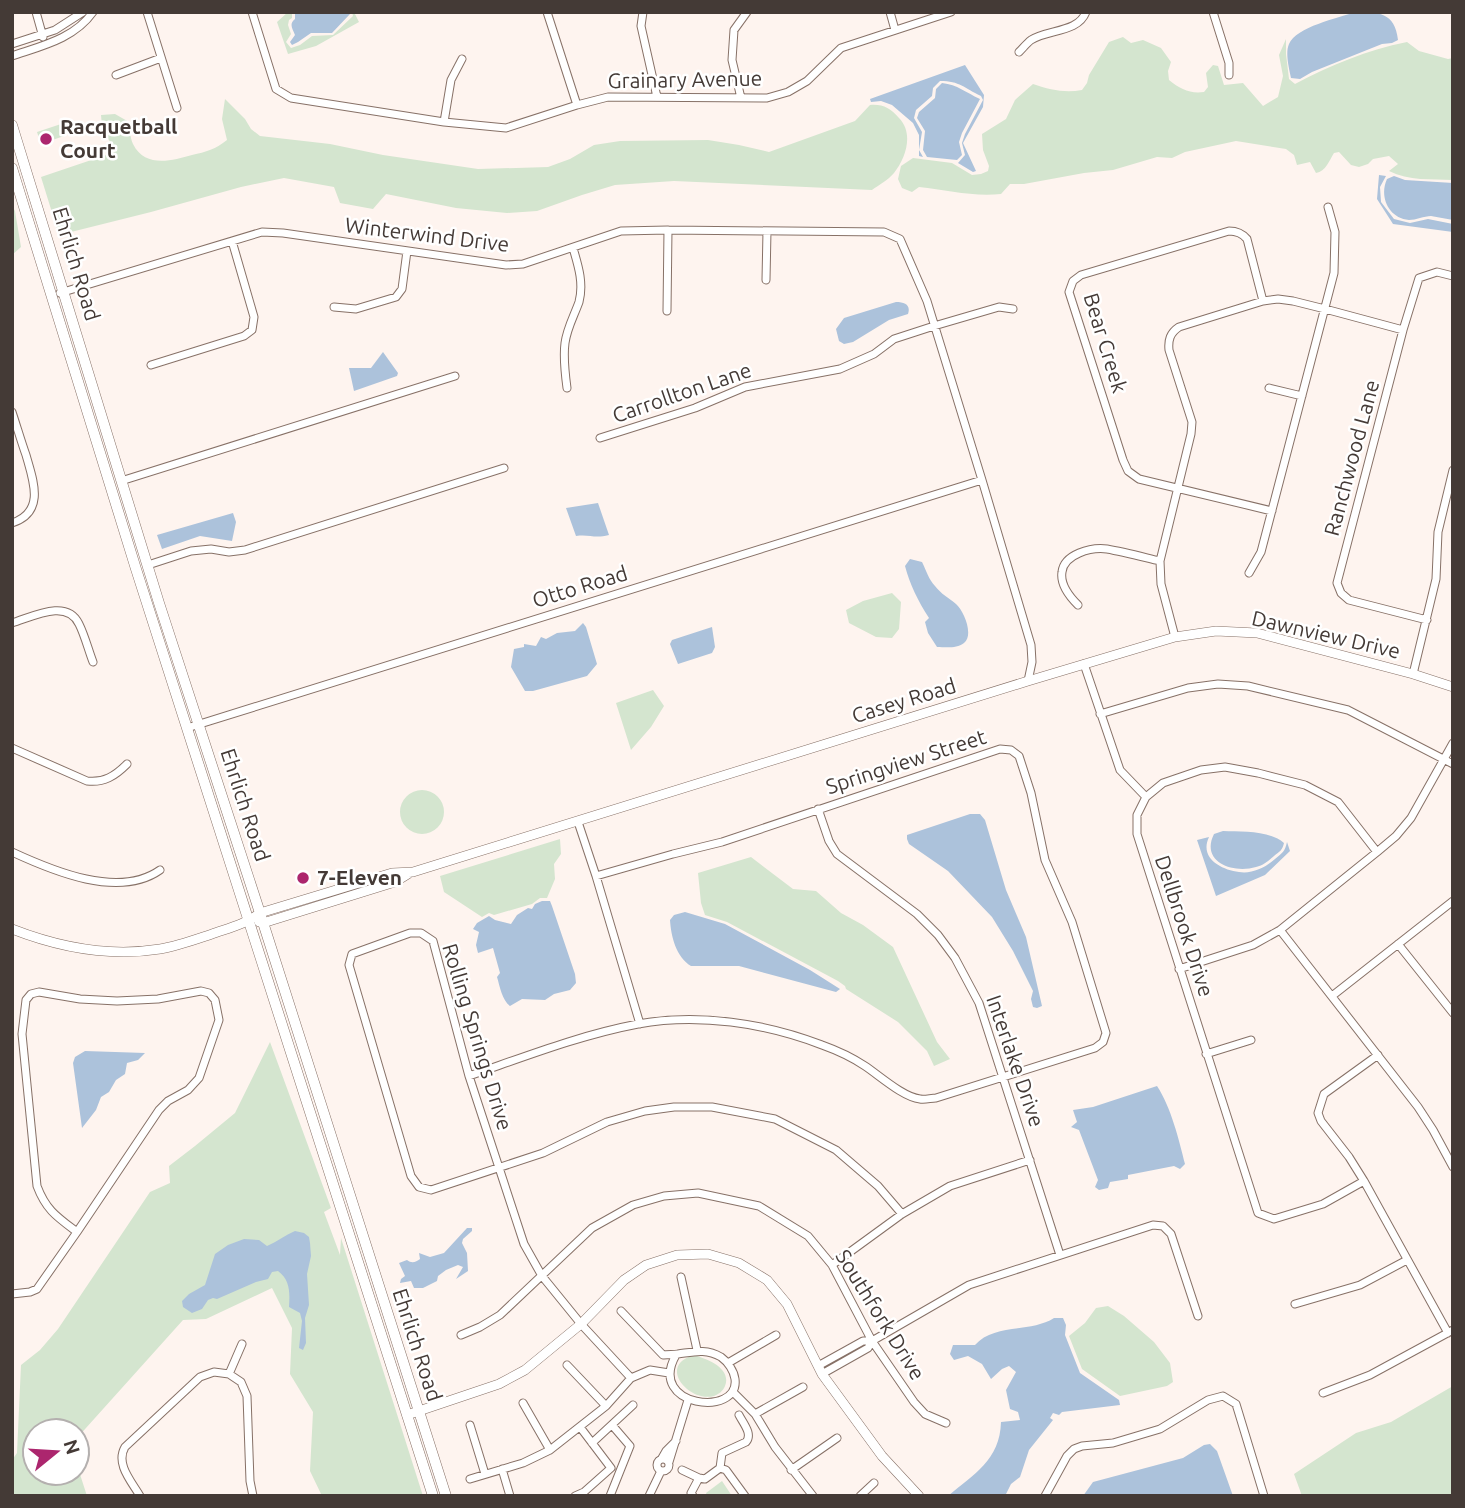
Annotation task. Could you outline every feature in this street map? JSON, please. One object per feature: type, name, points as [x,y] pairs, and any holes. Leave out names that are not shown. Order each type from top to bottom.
[{"type":"main road","name":"Ehrlich Road","points":[[12,125],[148,565],[249,921],[433,1496]]},
{"type":"main road","name":"Ehrlich Road","points":[[12,167],[124,531],[262,918],[446,1496]]},
{"type":"main road","points":[[124,531],[137,548],[154,600],[159,603]]},
{"type":"street","points":[[36,12],[46,44]]},
{"type":"street","points":[[12,44],[64,26],[83,12]]},
{"type":"street","points":[[12,56],[72,32],[93,12]]},
{"type":"street","points":[[146,12],[177,108]]},
{"type":"street","name":"Grainary Avenue","points":[[252,12],[276,89],[291,98],[444,122],[506,128],[608,97],[767,98],[788,92],[807,80],[841,48],[951,12]]},
{"type":"street","points":[[547,12],[577,105]]},
{"type":"street","points":[[643,12],[641,26],[657,97]]},
{"type":"street","points":[[741,99],[732,60],[734,30],[747,12]]},
{"type":"street","points":[[890,12],[895,30]]},
{"type":"street","points":[[1019,52],[1032,40],[1077,24],[1086,16],[1086,12]]},
{"type":"street","points":[[1213,12],[1229,63],[1229,75]]},
{"type":"street","points":[[116,75],[160,58]]},
{"type":"street","points":[[444,122],[451,80],[462,59]]},
{"type":"street","points":[[1249,573],[1261,552],[1334,273],[1335,232],[1328,207]]},
{"type":"street","points":[[667,310],[668,230]]},
{"type":"street","name":"Winterwind Drive","points":[[53,296],[262,232],[506,265],[523,264],[621,231],[884,232],[900,239],[927,301],[934,326]]},
{"type":"street","points":[[766,279],[767,231]]},
{"type":"street","name":"Bear Creek","points":[[1263,301],[1250,246],[1244,234],[1237,231],[1229,231],[1081,275],[1073,281],[1069,292],[1128,471],[1139,479],[1272,511]]},
{"type":"street","points":[[151,365],[244,337],[252,330],[254,317],[232,241]]},
{"type":"street","points":[[567,388],[565,343],[579,301],[581,286],[580,270],[573,248]]},
{"type":"street","points":[[334,307],[356,309],[396,298],[402,289],[407,251]]},
{"type":"street","name":"Ranchwood Lane","points":[[1427,620],[1349,600],[1341,593],[1338,583],[1403,330],[1419,278],[1437,272],[1453,276]]},
{"type":"street","points":[[1175,637],[1161,584],[1160,561],[1192,422],[1169,350],[1170,335],[1179,327],[1263,301],[1278,299],[1403,330]]},
{"type":"street","name":"Carrollton Lane","points":[[600,439],[695,408],[745,387],[840,369],[874,354],[894,340],[934,326],[999,307],[1013,309]]},
{"type":"street","points":[[934,326],[1031,645],[1032,662],[1028,681]]},
{"type":"street","points":[[121,481],[455,376]]},
{"type":"street","points":[[1269,388],[1302,396]]},
{"type":"street","points":[[12,412],[35,484],[34,502],[28,513],[12,523]]},
{"type":"street","points":[[148,565],[191,551],[245,550],[504,468]]},
{"type":"street","points":[[1413,674],[1436,579],[1438,532],[1453,470]]},
{"type":"street","name":"Otto Road","points":[[193,727],[982,480]]},
{"type":"street","points":[[1078,605],[1068,595],[1061,576],[1063,564],[1072,556],[1104,549],[1160,561]]},
{"type":"street","points":[[12,623],[64,610],[78,621],[93,662]]},
{"type":"street","name":"Dawnview Drive","points":[[1028,681],[1175,637],[1216,631],[1257,633],[1453,687]]},
{"type":"street","points":[[1084,664],[1120,770],[1146,797],[1163,783],[1201,770],[1225,767],[1258,773],[1305,785],[1338,802],[1377,852]]},
{"type":"street","name":"Casey Road","points":[[249,921],[395,882],[413,872],[1028,681]]},
{"type":"street","points":[[1100,714],[1188,688],[1218,684],[1248,686],[1348,710],[1453,764]]},
{"type":"street","points":[[1179,969],[1252,945],[1280,930],[1377,852],[1396,836],[1411,818],[1453,743]]},
{"type":"street","points":[[12,748],[87,781],[106,779],[127,764]]},
{"type":"street","name":"Springview Street","points":[[596,876],[722,842],[1000,749],[1011,750],[1020,756],[1045,859],[1072,922],[1106,1033],[1103,1042],[1095,1048],[1003,1076]]},
{"type":"street","name":"Dellbrook Drive","points":[[1146,797],[1137,815],[1137,834],[1258,1213],[1274,1219],[1323,1203],[1364,1181]]},
{"type":"street","name":"Interlake Drive","points":[[818,809],[829,841],[837,853],[917,914],[956,958],[979,1003],[1060,1255]]},
{"type":"street","points":[[578,822],[640,1024]]},
{"type":"street","points":[[12,852],[49,869],[94,880],[137,880],[160,870]]},
{"type":"street","points":[[1332,996],[1453,901]]},
{"type":"street","points":[[12,929],[59,944],[128,951],[182,944],[249,921]]},
{"type":"street","points":[[1280,930],[1419,1107],[1453,1167]]},
{"type":"street","name":"Rolling Springs Drive","points":[[498,1167],[431,1190],[419,1186],[411,1176],[349,965],[352,954],[410,933],[421,933],[433,941],[468,1076],[524,1244],[542,1276],[581,1324],[631,1378]]},
{"type":"street","points":[[1398,944],[1453,1013]]},
{"type":"street","points":[[12,1294],[37,1289],[76,1232],[159,1110],[168,1101],[188,1090],[199,1078],[219,1020],[215,1000],[209,993],[201,991],[158,999],[117,1001],[80,999],[39,992],[31,994],[26,1000],[23,1034],[37,1186],[50,1212],[76,1232]]},
{"type":"street","points":[[468,1076],[597,1033],[640,1024],[685,1020],[729,1022],[776,1030],[823,1045],[862,1064],[906,1094],[919,1099],[936,1098],[1003,1076]]},
{"type":"street","points":[[1206,1054],[1251,1040]]},
{"type":"street","points":[[1323,1393],[1370,1375],[1450,1331],[1364,1181],[1318,1113],[1324,1094],[1378,1055]]},
{"type":"street","points":[[498,1167],[543,1153],[607,1122],[645,1111],[674,1107],[712,1107],[775,1119],[836,1150],[878,1186],[902,1214]]},
{"type":"street","points":[[832,1265],[902,1214],[950,1186],[1030,1160]]},
{"type":"street","name":"Southfork Drive","points":[[461,1335],[500,1315],[592,1228],[633,1205],[664,1196],[698,1193],[759,1206],[807,1236],[832,1265],[872,1341],[914,1402],[925,1414],[946,1423]]},
{"type":"street","points":[[820,1370],[868,1348],[872,1341],[969,1285],[1153,1225],[1163,1226],[1171,1234],[1198,1316]]},
{"type":"street","points":[[407,1415],[510,1379],[544,1356],[581,1324],[624,1280],[646,1265],[677,1255],[708,1254],[739,1263],[766,1280],[787,1304],[820,1370],[882,1456],[919,1496]]},
{"type":"street","points":[[1295,1304],[1360,1285],[1407,1260]]},
{"type":"street","points":[[681,1277],[698,1350]]},
{"type":"street","points":[[621,1311],[663,1355],[676,1356],[698,1350],[720,1356],[735,1375],[734,1392],[725,1399],[711,1403],[688,1400],[678,1392],[671,1381],[671,1363],[676,1356]]},
{"type":"street","points":[[728,1363],[776,1335]]},
{"type":"street","points":[[229,1374],[242,1344]]},
{"type":"street","points":[[567,1366],[606,1406]]},
{"type":"street","points":[[470,1479],[523,1463],[550,1450],[606,1406],[631,1378],[650,1370],[669,1373]]},
{"type":"street","points":[[140,1496],[122,1466],[121,1454],[125,1447],[200,1377],[214,1372],[229,1374],[241,1382],[247,1396],[250,1481],[254,1496]]},
{"type":"street","points":[[755,1414],[803,1387]]},
{"type":"street","points":[[734,1392],[755,1414],[775,1447],[813,1496]]},
{"type":"street","points":[[1045,1496],[1073,1449],[1113,1443],[1160,1429],[1208,1400],[1223,1396],[1236,1404],[1264,1496]]},
{"type":"street","points":[[649,1496],[661,1471],[657,1464],[659,1460],[666,1460],[666,1451],[676,1440],[688,1400]]},
{"type":"street","points":[[523,1403],[550,1450]]},
{"type":"street","points":[[593,1443],[633,1405]]},
{"type":"street","points":[[739,1415],[750,1435],[749,1439],[722,1453],[723,1469],[745,1496]]},
{"type":"street","points":[[470,1425],[485,1474]]},
{"type":"street","points":[[610,1496],[630,1446],[611,1425]]},
{"type":"street","points":[[580,1427],[611,1468],[619,1474]]},
{"type":"street","points":[[791,1469],[837,1438]]},
{"type":"street","points":[[575,1496],[611,1468]]},
{"type":"street","points":[[502,1469],[510,1496]]},
{"type":"street","points":[[682,1470],[705,1479],[723,1469]]},
{"type":"street","points":[[693,1496],[691,1493],[699,1478]]},
{"type":"street","points":[[860,1496],[874,1483]]},
{"type":"green space","points":[[288,12],[292,12],[288,25],[291,34],[286,42],[291,48],[312,36],[333,35],[353,16],[352,12],[359,22],[316,46],[288,54],[277,22]]},
{"type":"green space","points":[[1123,37],[1131,43],[1143,40],[1161,48],[1171,62],[1169,80],[1181,88],[1204,92],[1208,87],[1206,73],[1213,65],[1218,66],[1224,85],[1243,83],[1263,106],[1278,97],[1283,76],[1279,55],[1286,39],[1289,79],[1295,84],[1350,59],[1407,42],[1419,51],[1453,58],[1453,180],[1420,179],[1389,171],[1398,164],[1389,156],[1373,159],[1359,167],[1351,165],[1339,152],[1334,153],[1325,168],[1316,173],[1310,162],[1297,165],[1294,155],[1286,149],[1236,141],[1185,152],[1172,158],[1157,157],[1113,170],[1010,184],[1001,194],[970,194],[919,187],[912,192],[902,188],[898,179],[901,166],[913,158],[952,163],[972,175],[988,171],[982,134],[1006,119],[1015,100],[1033,84],[1058,90],[1082,90],[1109,42]]},
{"type":"green space","points":[[225,99],[260,136],[330,144],[478,169],[548,167],[570,159],[594,145],[620,141],[708,140],[769,152],[855,121],[870,105],[886,107],[899,118],[906,131],[907,146],[894,173],[872,190],[674,181],[615,185],[537,211],[507,213],[456,208],[386,194],[373,209],[340,203],[334,187],[284,178],[59,235],[41,177],[115,152],[102,126],[101,115],[115,114],[129,122],[132,142],[144,157],[167,160],[206,151],[227,140],[222,119]]},
{"type":"green space","points":[[61,124],[64,136],[41,144],[37,132]]},
{"type":"green space","points":[[12,205],[21,247],[12,255]]},
{"type":"green space","points":[[892,593],[901,602],[899,629],[892,638],[876,637],[849,623],[846,610],[863,601]]},
{"type":"green space","points":[[653,690],[664,706],[651,727],[631,750],[616,703]]},
{"type":"green space","points":[[422,790],[437,797],[444,812],[437,827],[422,834],[407,827],[400,812],[407,797]]},
{"type":"green space","points":[[560,839],[561,854],[554,864],[555,879],[547,898],[482,917],[444,892],[440,876]]},
{"type":"green space","points":[[751,857],[793,889],[816,891],[841,913],[893,947],[937,1042],[950,1059],[934,1066],[927,1051],[898,1022],[838,981],[727,922],[705,915],[698,873]]},
{"type":"green space","points":[[270,1042],[331,1208],[324,1212],[340,1255],[341,1238],[423,1496],[322,1496],[310,1471],[313,1412],[290,1374],[292,1328],[272,1288],[206,1319],[183,1320],[91,1422],[91,1417],[21,1417],[21,1487],[84,1487],[87,1496],[12,1496],[12,1460],[17,1453],[21,1365],[40,1350],[58,1329],[150,1192],[170,1183],[169,1166],[235,1113]]},
{"type":"green space","points":[[1108,1306],[1154,1342],[1170,1363],[1173,1382],[1167,1386],[1120,1396],[1082,1369],[1069,1336],[1085,1323],[1096,1308]]},
{"type":"green space","points":[[694,1355],[722,1369],[726,1380],[725,1386],[718,1394],[705,1397],[695,1394],[681,1382],[677,1375],[678,1367],[683,1360]]},
{"type":"green space","points":[[1453,1386],[1453,1496],[1302,1496],[1294,1474],[1356,1433],[1391,1422]]},
{"type":"green space","points":[[722,1481],[732,1496],[707,1496],[706,1493]]},
{"type":"water","points":[[295,12],[350,14],[332,33],[311,33],[292,45],[290,42],[295,35],[292,24]]},
{"type":"water","points":[[1355,12],[1378,13],[1389,19],[1398,40],[1382,44],[1300,79],[1291,78],[1287,52],[1293,38],[1318,24]]},
{"type":"water","points":[[965,65],[984,95],[983,107],[963,143],[976,171],[973,172],[958,163],[965,155],[962,143],[965,134],[983,100],[981,96],[957,84],[940,81],[933,88],[932,96],[916,110],[914,118],[922,132],[919,150],[919,135],[913,123],[892,105],[881,101],[871,102],[870,99]]},
{"type":"water","points":[[942,83],[957,87],[980,99],[962,133],[959,142],[962,155],[957,160],[927,157],[923,150],[925,131],[917,118],[919,112],[935,98],[936,89]]},
{"type":"water","points":[[1379,175],[1386,176],[1380,187],[1381,202],[1394,219],[1410,223],[1428,219],[1453,224],[1453,232],[1393,224],[1377,199]]},
{"type":"water","points":[[1394,176],[1405,180],[1453,183],[1453,220],[1431,216],[1409,220],[1396,215],[1387,205],[1384,192],[1387,179]]},
{"type":"water","points":[[896,302],[909,308],[908,314],[889,320],[853,342],[844,344],[839,341],[836,329],[844,318]]},
{"type":"water","points":[[383,352],[398,373],[397,376],[354,391],[349,368],[371,368]]},
{"type":"water","points":[[598,503],[609,535],[576,536],[566,508]]},
{"type":"water","points":[[233,513],[236,522],[232,541],[200,536],[162,549],[157,535]]},
{"type":"water","points":[[910,559],[922,562],[933,584],[962,612],[968,635],[961,645],[937,647],[928,633],[925,622],[929,618],[915,593],[905,566]]},
{"type":"water","points":[[583,623],[597,664],[587,676],[525,691],[511,667],[514,649],[524,647],[524,644],[536,646],[541,637],[546,639],[557,633],[575,631]]},
{"type":"water","points":[[712,627],[715,647],[712,653],[678,664],[670,644],[672,640]]},
{"type":"water","points":[[970,814],[980,814],[985,820],[1006,890],[1026,937],[1042,1006],[1037,1008],[1033,1007],[1031,999],[1033,991],[992,917],[948,871],[909,844],[907,839],[907,835]]},
{"type":"water","points":[[1223,831],[1263,834],[1284,843],[1280,851],[1261,865],[1238,869],[1221,864],[1211,852],[1214,834]]},
{"type":"water","points":[[1209,837],[1209,857],[1225,869],[1239,872],[1253,871],[1267,865],[1283,852],[1287,842],[1290,851],[1265,875],[1216,896],[1197,840]]},
{"type":"water","points":[[542,901],[550,901],[576,983],[570,990],[554,994],[545,1000],[522,999],[510,1006],[500,989],[497,977],[500,973],[493,948],[478,953],[476,945],[479,932],[473,929],[477,923],[489,916],[511,924],[517,915]]},
{"type":"water","points":[[685,912],[725,924],[840,989],[836,992],[739,966],[691,966],[678,952],[670,920],[674,915]]},
{"type":"water","points":[[85,1051],[145,1053],[138,1060],[127,1063],[125,1074],[101,1097],[96,1110],[82,1128],[73,1063],[75,1057]]},
{"type":"water","points":[[1157,1086],[1170,1114],[1185,1164],[1180,1169],[1174,1166],[1128,1175],[1128,1179],[1110,1182],[1108,1188],[1099,1190],[1095,1187],[1098,1180],[1079,1130],[1071,1127],[1077,1122],[1073,1110],[1093,1107]]},
{"type":"water","points":[[467,1228],[472,1228],[472,1231],[462,1243],[467,1253],[468,1271],[456,1279],[463,1267],[458,1265],[446,1270],[438,1276],[437,1281],[423,1288],[414,1288],[411,1281],[400,1283],[405,1276],[399,1263],[417,1261],[420,1259],[419,1253],[430,1257],[444,1253]]},
{"type":"water","points":[[295,1231],[309,1237],[311,1256],[307,1274],[309,1305],[305,1318],[306,1343],[303,1350],[299,1348],[302,1321],[300,1313],[289,1307],[288,1287],[285,1278],[278,1271],[272,1272],[268,1279],[208,1300],[202,1309],[192,1313],[183,1307],[182,1301],[189,1294],[205,1285],[215,1254],[228,1245],[244,1239],[259,1240],[267,1246]]},
{"type":"water","points":[[1054,1318],[1063,1318],[1066,1325],[1065,1335],[1080,1373],[1119,1400],[1120,1405],[1062,1412],[1059,1415],[1053,1413],[1050,1418],[1053,1420],[1029,1450],[1020,1477],[1011,1484],[1005,1496],[948,1496],[976,1473],[991,1456],[1000,1435],[1001,1422],[1020,1420],[1018,1412],[1010,1409],[1006,1390],[1016,1372],[1009,1366],[991,1379],[982,1364],[968,1356],[954,1360],[950,1354],[953,1345],[975,1345],[992,1334],[1045,1323]]},
{"type":"water","points":[[1210,1444],[1217,1451],[1233,1496],[1083,1496],[1093,1482],[1183,1458]]},
{"type":"place","name":"Racquetball Court","points":[[46,139]]},
{"type":"place","name":"7-Eleven","points":[[303,878]]}]
